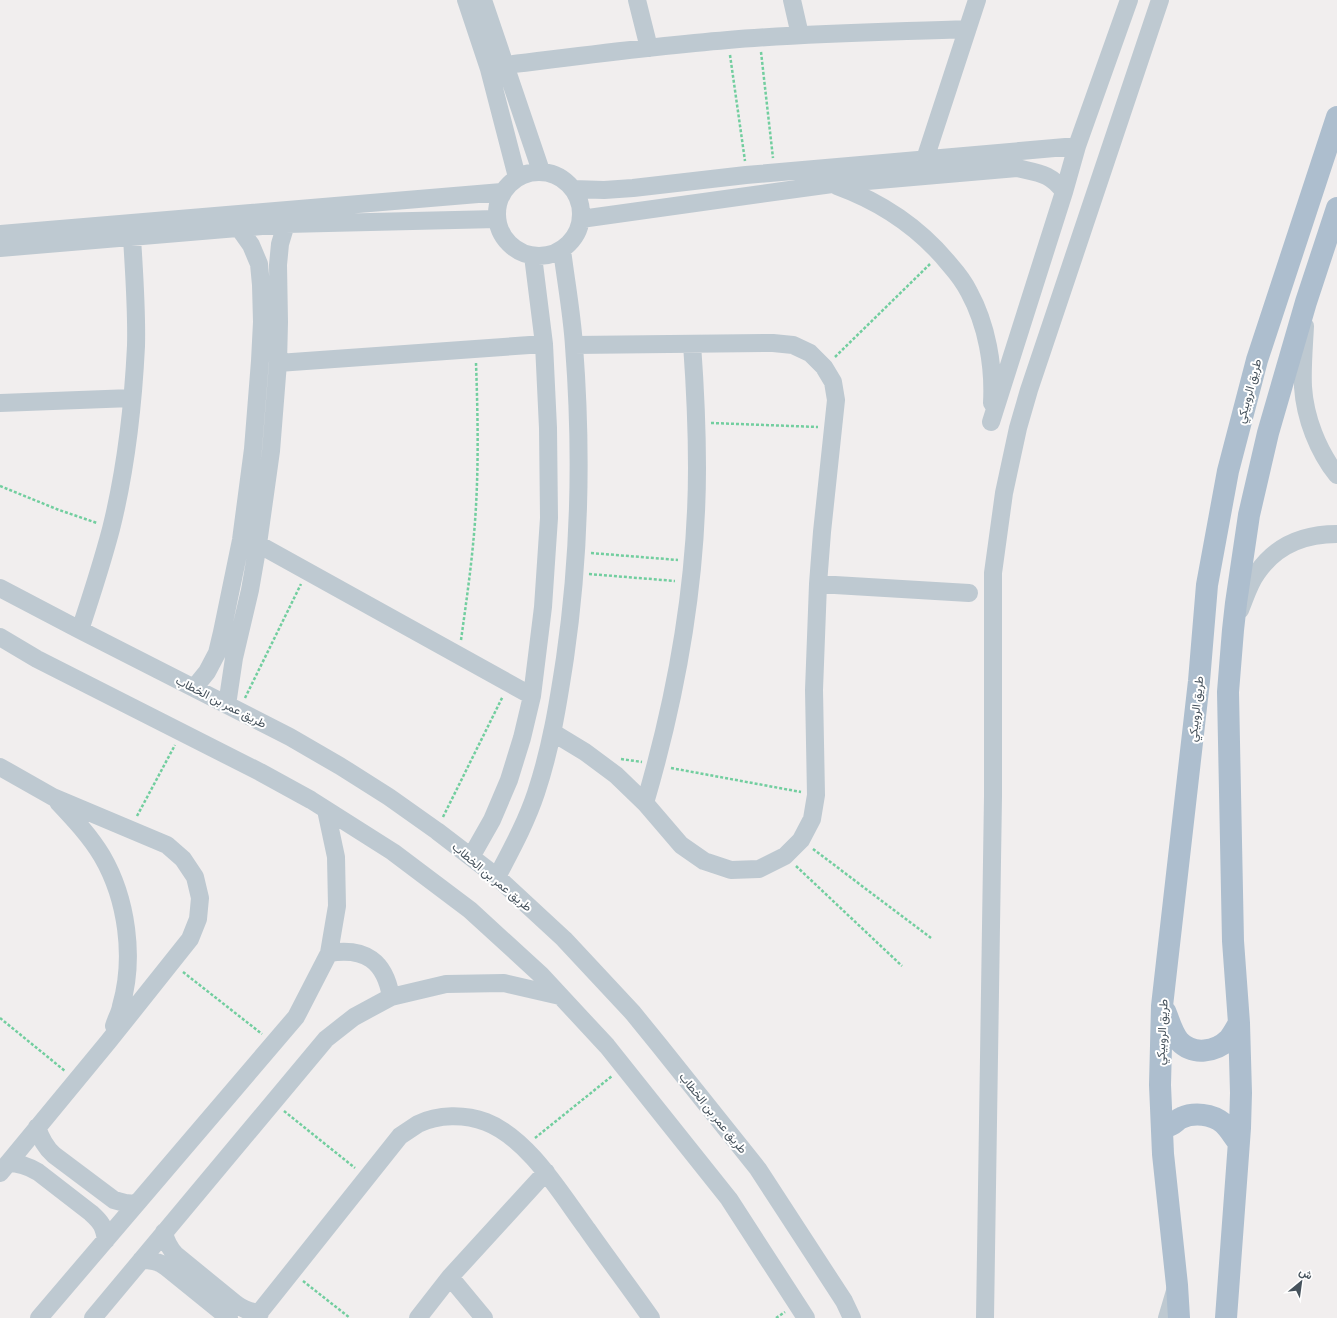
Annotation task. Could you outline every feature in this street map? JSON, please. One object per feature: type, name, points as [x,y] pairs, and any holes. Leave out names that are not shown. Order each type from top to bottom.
[{"type":"main road","name":"طريق الروبيكي","points":[[1179,1318],[1177,1285],[1163,1154],[1160,1085],[1162,1006],[1199,681],[1207,585],[1228,472],[1257,360],[1337,117]]},
{"type":"main road","points":[[1226,1318],[1241,1093],[1239,1023],[1232,941],[1228,692],[1233,630],[1250,515],[1268,433],[1306,302],[1337,208]]},
{"type":"main road","points":[[1162,1006],[1180,1042],[1189,1048],[1198,1051],[1210,1050],[1220,1046],[1229,1039],[1239,1023]]},
{"type":"main road","points":[[1162,1128],[1172,1125],[1180,1118],[1190,1114],[1201,1114],[1213,1117],[1221,1122],[1238,1142]]},
{"type":"street","points":[[466,0],[489,69],[517,178]]},
{"type":"street","points":[[483,0],[541,171]]},
{"type":"street","points":[[637,0],[649,48]]},
{"type":"street","points":[[792,0],[800,35]]},
{"type":"street","points":[[925,159],[977,0]]},
{"type":"street","points":[[992,422],[1077,146],[1129,0]]},
{"type":"street","points":[[985,1318],[993,788],[993,573],[1004,494],[1018,428],[1037,365],[1160,0]]},
{"type":"street","points":[[506,65],[728,40],[800,35],[968,29]]},
{"type":"street","points":[[573,189],[604,190],[633,188],[746,175],[1077,146]]},
{"type":"street","points":[[581,219],[832,184],[1017,168],[1046,175],[1059,185],[1064,192]]},
{"type":"street","points":[[541,171],[553,174],[564,180],[573,189],[581,208],[581,219],[578,231],[571,242],[562,250],[548,255],[533,256],[520,251],[509,243],[501,232],[497,219],[497,205],[502,192],[509,184],[524,174],[541,171]]},
{"type":"street","points":[[832,184],[851,191],[886,208],[917,231],[941,254],[969,291],[982,324],[987,342],[992,377],[992,422]]},
{"type":"street","points":[[0,234],[502,192]]},
{"type":"street","points":[[0,248],[286,224],[497,219]]},
{"type":"street","points":[[233,708],[234,658],[250,590],[271,451],[278,363],[278,265],[280,244],[286,224]]},
{"type":"street","points":[[194,688],[207,672],[216,653],[222,632],[241,540],[254,434],[262,322],[261,285],[259,264],[254,251],[239,228]]},
{"type":"street","points":[[80,630],[97,579],[111,528],[124,463],[132,398],[136,337],[132,237]]},
{"type":"street","points":[[496,878],[518,837],[536,795],[549,751],[558,705],[571,614],[578,522],[578,430],[574,345],[562,250]]},
{"type":"street","points":[[472,857],[492,820],[509,780],[522,738],[532,696],[543,607],[549,518],[548,428],[544,344],[533,256]]},
{"type":"street","points":[[1306,302],[1303,389],[1306,406],[1317,441],[1325,457],[1337,475]]},
{"type":"street","points":[[552,732],[586,752],[616,776],[645,803],[681,845],[704,861],[730,870],[759,869],[785,856],[801,840],[812,819],[816,795],[814,690],[818,584],[836,400],[832,382],[824,367],[810,353],[793,345],[773,343],[574,345]]},
{"type":"street","points":[[278,363],[544,344]]},
{"type":"street","points":[[645,803],[656,765],[677,674],[690,582],[697,469],[697,423],[692,344]]},
{"type":"street","points":[[0,403],[132,398]]},
{"type":"street","points":[[992,422],[1018,428]]},
{"type":"street","points":[[1233,630],[1256,573],[1269,558],[1284,546],[1302,538],[1321,534],[1337,534]]},
{"type":"street","points":[[258,544],[532,696]]},
{"type":"street","points":[[818,584],[969,593]]},
{"type":"street","name":"طريق عمر بن الخطاب","points":[[0,588],[290,737],[390,797],[472,857],[564,939],[633,1013],[758,1169],[844,1301],[852,1318]]},
{"type":"street","points":[[0,637],[38,659],[312,800],[393,852],[470,910],[541,975],[624,1067],[729,1199],[806,1318]]},
{"type":"street","points":[[0,767],[53,797],[167,844],[183,858],[195,877],[200,898],[198,919],[190,939],[170,962],[108,1042],[4,1168]]},
{"type":"street","points":[[53,797],[79,825],[102,856],[118,891],[127,929],[128,968],[122,1006],[108,1042]]},
{"type":"street","points":[[39,1318],[296,1016],[329,953],[337,906],[336,857],[326,810]]},
{"type":"street","points":[[329,953],[343,951],[358,953],[371,959],[382,970],[388,983],[391,997]]},
{"type":"street","points":[[93,1318],[326,1039],[354,1017],[391,997],[446,984],[504,983],[560,996]]},
{"type":"street","points":[[164,1232],[170,1249],[176,1255],[236,1304],[258,1315],[400,1136],[419,1124],[441,1117],[464,1116],[486,1122],[506,1133],[524,1148],[546,1172],[651,1318]]},
{"type":"street","points":[[37,1127],[40,1138],[54,1155],[114,1200],[136,1204]]},
{"type":"street","points":[[4,1168],[19,1163],[29,1166],[38,1172],[99,1220],[104,1229],[106,1240]]},
{"type":"street","points":[[418,1318],[450,1277],[546,1172]]},
{"type":"street","points":[[141,1260],[159,1262],[229,1318]]},
{"type":"street","points":[[450,1277],[484,1318]]},
{"type":"street","points":[[1167,1318],[1177,1285]]},
{"type":"path","points":[[759,38],[774,173]]},
{"type":"path","points":[[728,40],[746,175]]},
{"type":"path","points":[[824,367],[941,254]]},
{"type":"path","points":[[459,655],[468,594],[475,518],[478,410],[475,349]]},
{"type":"path","points":[[697,423],[833,428]]},
{"type":"path","points":[[0,486],[59,510],[111,528]]},
{"type":"path","points":[[576,552],[692,561]]},
{"type":"path","points":[[233,708],[308,571]]},
{"type":"path","points":[[574,573],[690,582]]},
{"type":"path","points":[[437,830],[509,683]]},
{"type":"path","points":[[130,829],[182,732]]},
{"type":"path","points":[[617,758],[816,795]]},
{"type":"path","points":[[801,840],[931,938]]},
{"type":"path","points":[[785,856],[902,966]]},
{"type":"path","points":[[170,962],[273,1044]]},
{"type":"path","points":[[0,1018],[77,1080]]},
{"type":"path","points":[[524,1148],[624,1067]]},
{"type":"path","points":[[273,1102],[367,1178]]},
{"type":"path","points":[[292,1272],[350,1318]]}]
